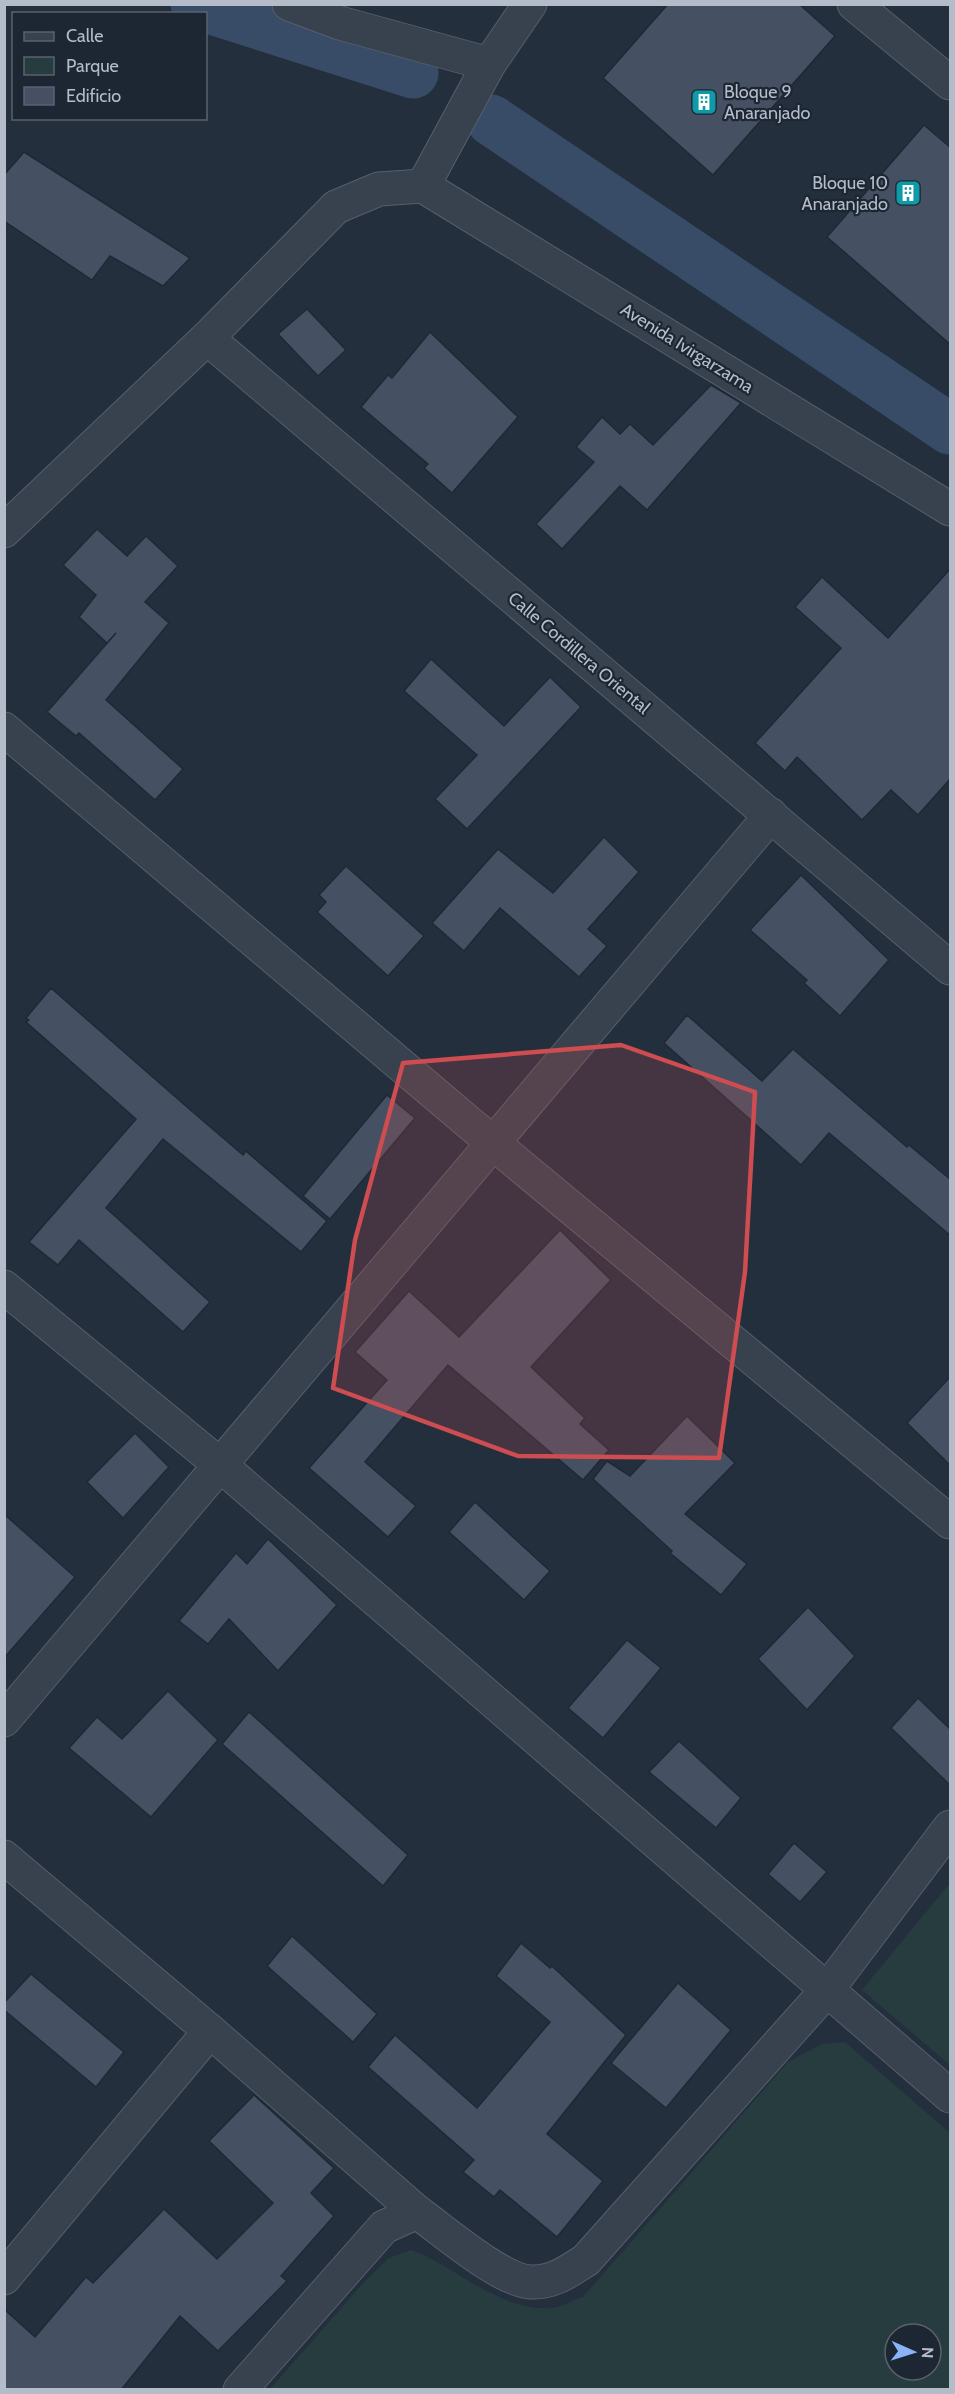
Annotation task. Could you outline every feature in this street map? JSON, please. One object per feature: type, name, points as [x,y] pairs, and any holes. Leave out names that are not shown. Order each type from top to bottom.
[{"type":"street","points":[[289,4],[340,23],[489,64]]},
{"type":"street","points":[[4,531],[207,338],[336,207],[379,189],[423,186],[489,64],[530,4]]},
{"type":"street","points":[[854,4],[951,83]]},
{"type":"street","name":"Avenida Ivirgarzama","points":[[423,186],[951,509]]},
{"type":"street","name":"Calle Cordillera Oriental","points":[[207,338],[951,968]]},
{"type":"street","points":[[4,729],[493,1143],[951,1522]]},
{"type":"street","points":[[4,1719],[771,815]]},
{"type":"street","points":[[4,1287],[219,1464],[951,2096]]},
{"type":"street","points":[[4,1857],[210,2031],[417,2212],[499,2271],[530,2283],[557,2279],[586,2260],[827,1990],[949,1831]]},
{"type":"street","points":[[4,2278],[210,2031]]},
{"type":"street","points":[[240,2390],[384,2227],[417,2212]]},
{"type":"highlighted area","points":[[621,1045],[755,1092],[745,1272],[719,1458],[518,1456],[333,1388],[355,1240],[403,1063]]},
{"type":"green space","points":[[950,1883],[950,2065],[862,1990]]},
{"type":"green space","points":[[845,2042],[950,2133],[950,2389],[270,2389],[365,2281],[389,2258],[411,2250],[496,2296],[514,2303],[552,2308],[583,2297],[788,2062],[822,2044]]},
{"type":"building","name":"Bloque 9 Anaranjado","points":[[668,4],[799,4],[835,36],[713,175],[603,78]]},
{"type":"building","name":"Bloque 10 Anaranjado","points":[[924,125],[951,148],[951,345],[827,237]]},
{"type":"building","points":[[24,152],[190,258],[163,286],[110,256],[92,280],[4,221],[4,175]]},
{"type":"building","points":[[307,309],[346,350],[318,376],[278,334]]},
{"type":"building","points":[[430,332],[518,417],[452,493],[424,468],[428,464],[361,407],[388,375],[392,378]]},
{"type":"building","points":[[711,385],[741,403],[647,510],[620,486],[562,549],[536,524],[594,462],[576,447],[602,417],[620,434],[630,424],[653,445]]},
{"type":"building","points":[[97,529],[127,556],[146,536],[178,566],[145,602],[169,623],[106,700],[183,769],[155,800],[79,733],[76,736],[47,712],[116,633],[107,643],[79,617],[96,595],[63,565]]},
{"type":"building","points":[[951,568],[951,778],[918,815],[891,790],[862,820],[797,757],[785,771],[755,743],[841,648],[795,607],[822,577],[888,638]]},
{"type":"building","points":[[431,659],[504,726],[550,677],[581,707],[467,829],[435,799],[477,755],[404,691]]},
{"type":"building","points":[[604,837],[639,872],[588,929],[607,946],[579,977],[500,908],[464,951],[432,923],[498,849],[553,893]]},
{"type":"building","points":[[346,866],[424,936],[388,976],[317,912],[326,902],[319,895]]},
{"type":"building","points":[[801,875],[889,960],[840,1016],[804,983],[807,980],[750,930]]},
{"type":"building","points":[[51,988],[243,1155],[246,1151],[327,1221],[301,1252],[163,1139],[106,1208],[210,1302],[183,1332],[79,1240],[58,1265],[29,1242],[136,1119],[26,1022],[29,1020],[26,1018]]},
{"type":"building","points":[[687,1015],[762,1081],[793,1049],[907,1147],[909,1145],[951,1180],[951,1236],[829,1133],[801,1165],[664,1043]]},
{"type":"building","points":[[387,1095],[415,1118],[330,1219],[303,1196]]},
{"type":"building","points":[[560,1230],[611,1280],[531,1367],[585,1418],[580,1424],[609,1450],[583,1480],[448,1365],[365,1462],[416,1506],[388,1537],[309,1468],[387,1380],[355,1352],[409,1291],[459,1337]]},
{"type":"building","points":[[951,1376],[951,1466],[907,1423]]},
{"type":"building","points":[[687,1416],[735,1463],[685,1514],[747,1564],[721,1595],[670,1553],[672,1551],[593,1479],[607,1461],[630,1476]]},
{"type":"building","points":[[135,1433],[169,1467],[123,1518],[87,1482]]},
{"type":"building","points":[[475,1502],[550,1571],[524,1600],[449,1532]]},
{"type":"building","points":[[4,1514],[75,1577],[4,1658]]},
{"type":"building","points":[[268,1539],[337,1605],[278,1671],[229,1619],[208,1644],[179,1621],[236,1553],[247,1564]]},
{"type":"building","points":[[808,1607],[855,1656],[807,1710],[758,1659]]},
{"type":"building","points":[[627,1640],[661,1668],[603,1738],[568,1708]]},
{"type":"building","points":[[168,1691],[218,1740],[151,1817],[69,1748],[97,1717],[122,1739]]},
{"type":"building","points":[[918,1698],[951,1730],[951,1786],[891,1728]]},
{"type":"building","points":[[249,1712],[408,1855],[383,1886],[222,1744]]},
{"type":"building","points":[[679,1741],[741,1798],[716,1828],[649,1772]]},
{"type":"building","points":[[794,1843],[827,1872],[800,1902],[768,1874]]},
{"type":"building","points":[[292,1936],[377,2014],[353,2042],[267,1966]]},
{"type":"building","points":[[521,1943],[550,1968],[552,1966],[626,2035],[547,2134],[603,2181],[557,2237],[500,2190],[494,2197],[463,2172],[474,2160],[368,2067],[395,2035],[477,2108],[550,2022],[496,1976]]},
{"type":"building","points":[[31,1974],[124,2052],[96,2087],[4,2010],[4,2003]]},
{"type":"building","points":[[678,1983],[731,2030],[666,2108],[611,2063]]},
{"type":"building","points":[[254,2095],[334,2168],[311,2193],[334,2216],[281,2276],[287,2281],[218,2351],[180,2316],[121,2390],[4,2390],[4,2309],[35,2337],[86,2277],[93,2283],[164,2209],[217,2259],[273,2203],[209,2141]]},
{"type":"waterway","points":[[196,4],[413,73]]},
{"type":"waterway","points":[[491,120],[950,429]]},
{"type":"place","name":"Bloque 9 Anaranjado","points":[[704,102]]},
{"type":"place","name":"Bloque 10 Anaranjado","points":[[908,193]]}]
